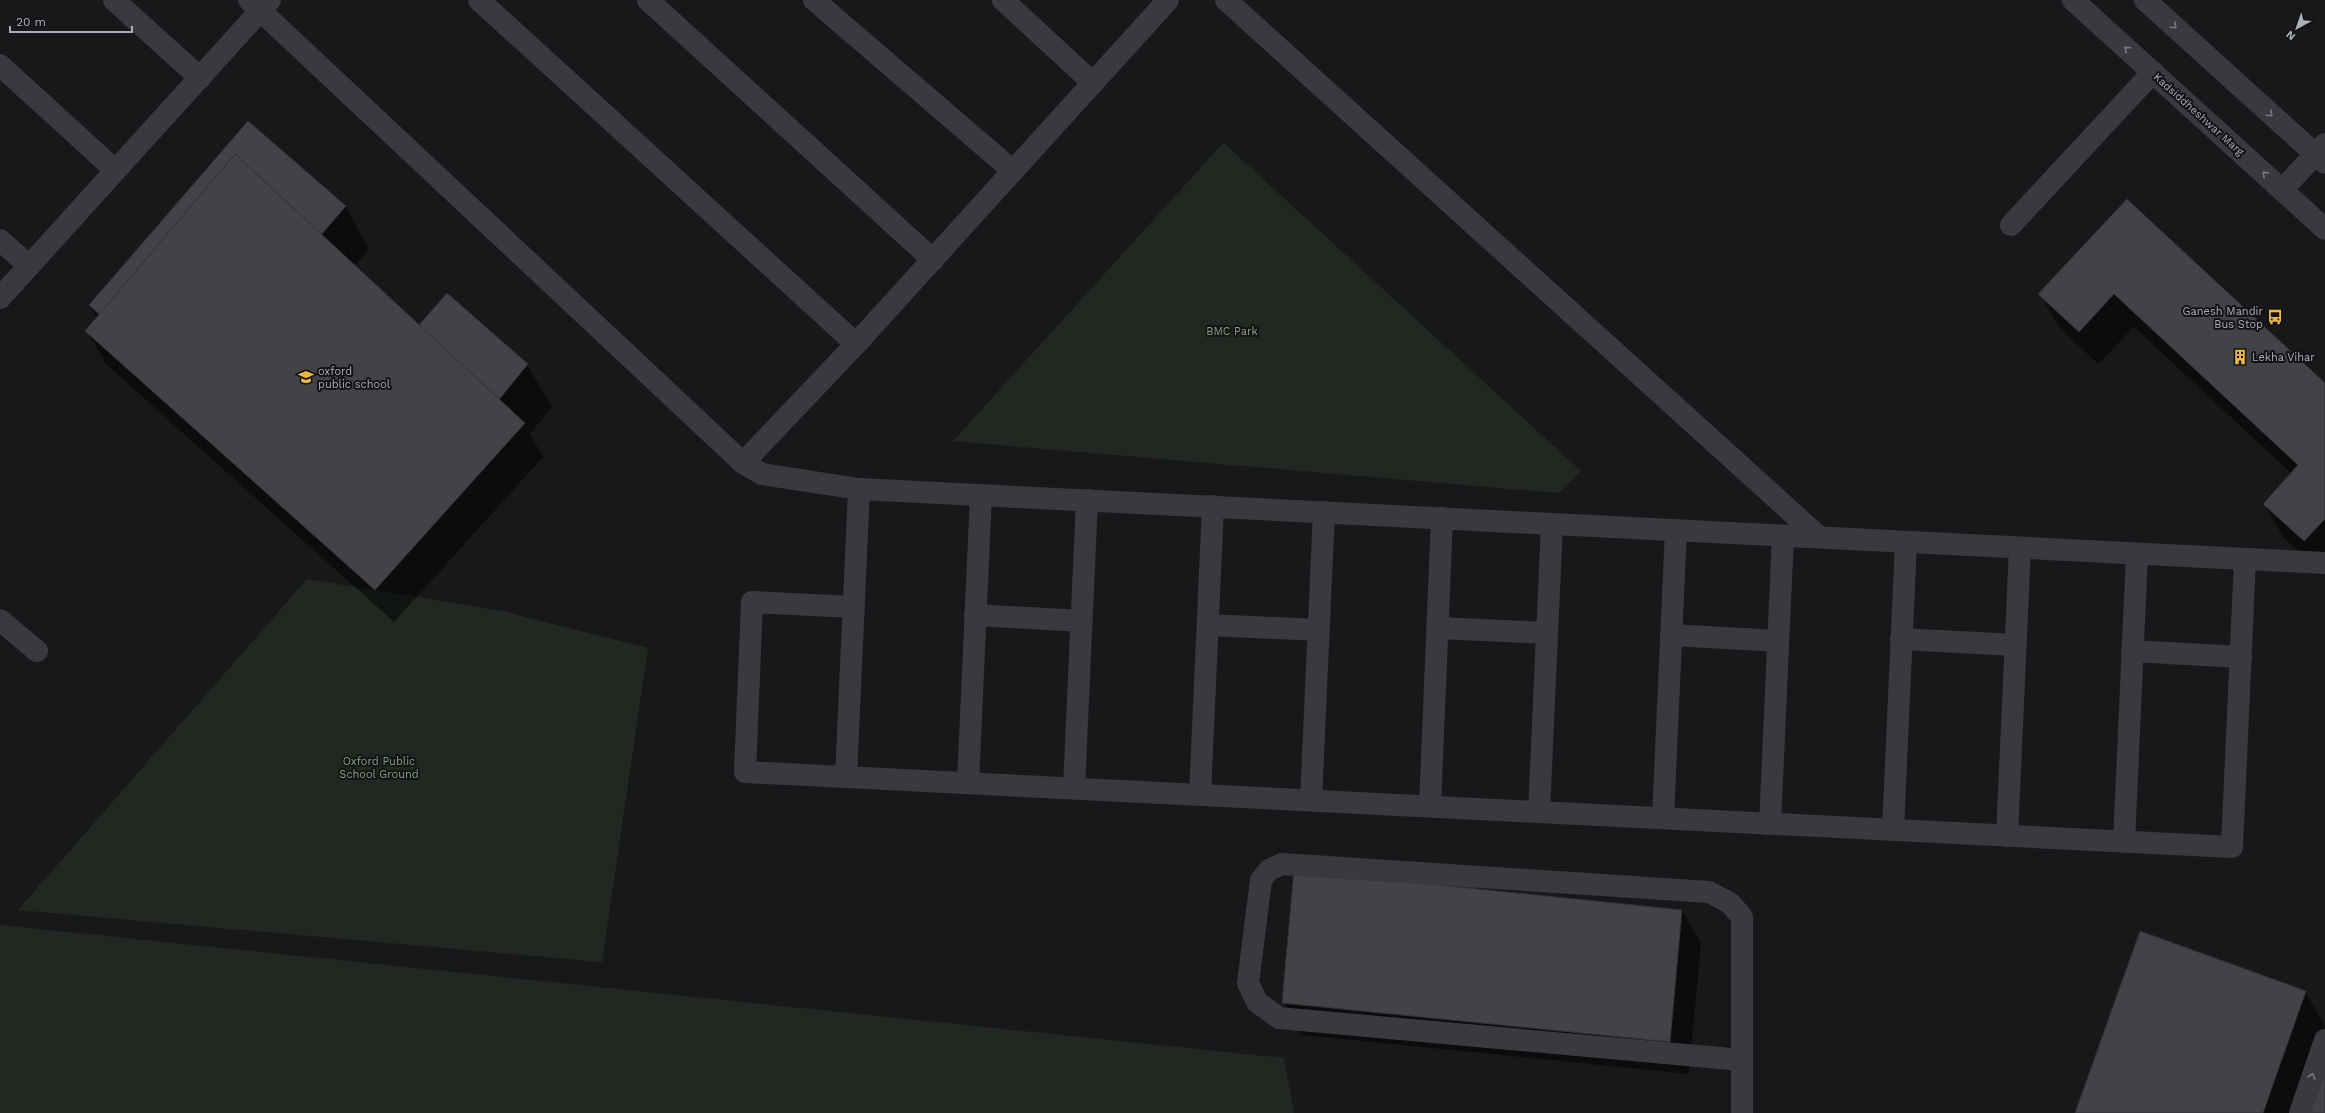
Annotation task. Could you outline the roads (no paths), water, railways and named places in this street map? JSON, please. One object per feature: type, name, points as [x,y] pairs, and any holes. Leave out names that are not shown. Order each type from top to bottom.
[{"type":"street","points":[[114,0],[200,78]]},
{"type":"street","points":[[479,0],[856,344]]},
{"type":"street","points":[[648,0],[933,260]]},
{"type":"street","points":[[814,0],[1013,171]]},
{"type":"street","points":[[1002,0],[1093,83]]},
{"type":"street","points":[[743,463],[856,344],[1168,0]]},
{"type":"street","points":[[1226,0],[1818,537]]},
{"type":"street","name":"Kadsiddheshwar Marg","points":[[2073,0],[2325,229]]},
{"type":"street","points":[[2145,0],[2322,154],[2282,190]]},
{"type":"street","points":[[0,298],[200,78],[260,3],[743,463],[762,474],[859,489],[2325,563]]},
{"type":"street","points":[[0,65],[116,170]]},
{"type":"street","points":[[2011,225],[2153,72]]},
{"type":"street","points":[[0,240],[29,266]]},
{"type":"street","points":[[846,777],[859,489]]},
{"type":"street","points":[[968,783],[981,495]]},
{"type":"street","points":[[1074,788],[1087,500]]},
{"type":"street","points":[[1200,795],[1213,506]]},
{"type":"street","points":[[1311,800],[1324,512]]},
{"type":"street","points":[[1430,806],[1442,518]]},
{"type":"street","points":[[1539,812],[1552,524]]},
{"type":"street","points":[[1663,818],[1676,530]]},
{"type":"street","points":[[1770,824],[1783,536]]},
{"type":"street","points":[[1893,830],[1906,542]]},
{"type":"street","points":[[2007,836],[2020,548]]},
{"type":"street","points":[[2124,842],[2137,554]]},
{"type":"street","points":[[853,607],[752,602],[745,772],[2232,847],[2245,559]]},
{"type":"street","points":[[976,616],[1081,621]]},
{"type":"street","points":[[0,620],[37,651]]},
{"type":"street","points":[[1208,625],[1318,630]]},
{"type":"street","points":[[1438,628],[1547,633]]},
{"type":"street","points":[[1671,635],[1778,641]]},
{"type":"street","points":[[1901,639],[2015,645]]},
{"type":"street","points":[[2132,651],[2241,656]]},
{"type":"street","points":[[1742,1060],[1279,1018],[1257,1002],[1248,983],[1261,880],[1269,870],[1282,864],[1709,892],[1730,903],[1742,917],[1742,1060],[1742,1113]]},
{"type":"street","points":[[2300,1113],[2325,1040]]},
{"type":"place","name":"Ganesh Mandir Bus Stop","points":[[2275,317]]},
{"type":"place","name":"Lekha Vihar","points":[[2240,357]]},
{"type":"place","name":"oxford public school","points":[[306,377]]},
{"type":"park label","name":"BMC Park","points":[[1232,331]]},
{"type":"park label","name":"Oxford Public School Ground","points":[[379,767]]}]
